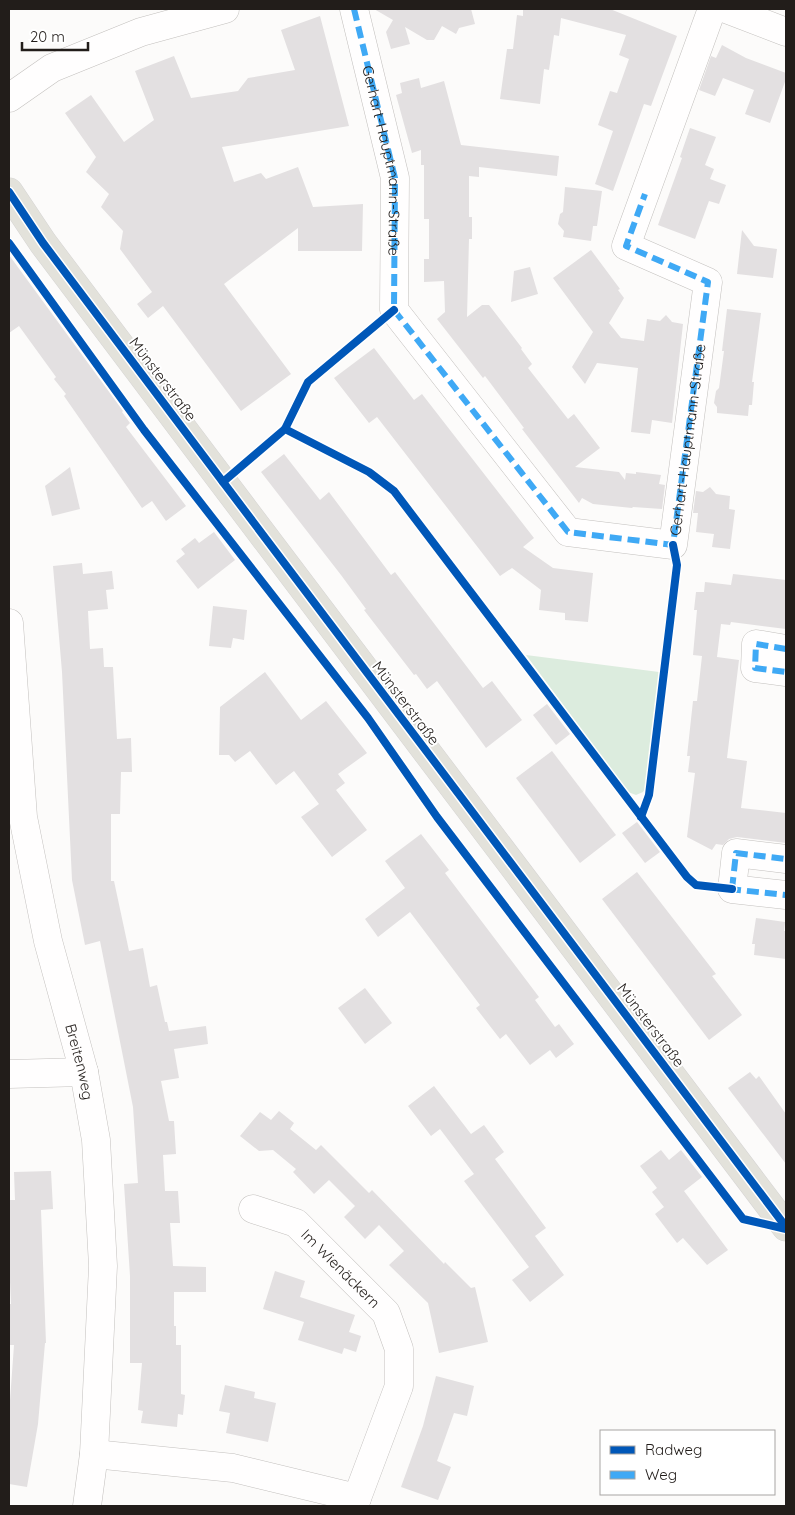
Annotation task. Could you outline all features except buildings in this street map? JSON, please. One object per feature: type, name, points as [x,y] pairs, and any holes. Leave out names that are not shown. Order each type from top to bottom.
[{"type":"main road","name":"Münsterstraße","points":[[9,192],[43,243],[786,1227]]},
{"type":"street","name":"Gerhart-Hauptmann-Straße","points":[[354,9],[395,178],[394,310],[568,532],[673,545],[708,282],[626,246],[712,9]]},
{"type":"street","points":[[726,9],[786,32]]},
{"type":"street","points":[[9,98],[52,68],[141,32],[221,10]]},
{"type":"street","name":"Breitenweg","points":[[9,623],[23,817],[48,941],[84,1072],[96,1140],[103,1266],[94,1454],[87,1506]]},
{"type":"street","points":[[786,649],[756,644],[755,668],[786,672]]},
{"type":"street","points":[[786,859],[736,853],[732,889],[786,895]]},
{"type":"street","points":[[9,1074],[84,1072]]},
{"type":"street","name":"Im Wienäckern","points":[[94,1454],[233,1468],[355,1502],[399,1386],[399,1350],[386,1313],[296,1223],[253,1210]]},
{"type":"green space","points":[[526,655],[659,672],[646,787],[643,792],[636,795],[628,792]]},
{"type":"marked path","points":[[354,9],[395,178],[394,310],[568,532],[673,545],[708,282],[626,246],[645,194]]},
{"type":"marked path","points":[[786,649],[756,644],[755,668],[786,672]]},
{"type":"marked path","points":[[732,889],[736,853],[786,859]]},
{"type":"marked path","points":[[729,889],[786,895]]},
{"type":"cycle path","points":[[9,192],[43,243],[786,1227]]},
{"type":"cycle path","points":[[9,243],[144,430],[368,718],[437,817],[743,1219],[786,1229]]},
{"type":"cycle path","points":[[285,429],[308,382],[394,310]]},
{"type":"cycle path","points":[[223,482],[285,429],[369,472],[394,491],[687,877],[696,885],[732,889]]},
{"type":"cycle path","points":[[641,817],[649,795],[677,565],[673,545]]}]
